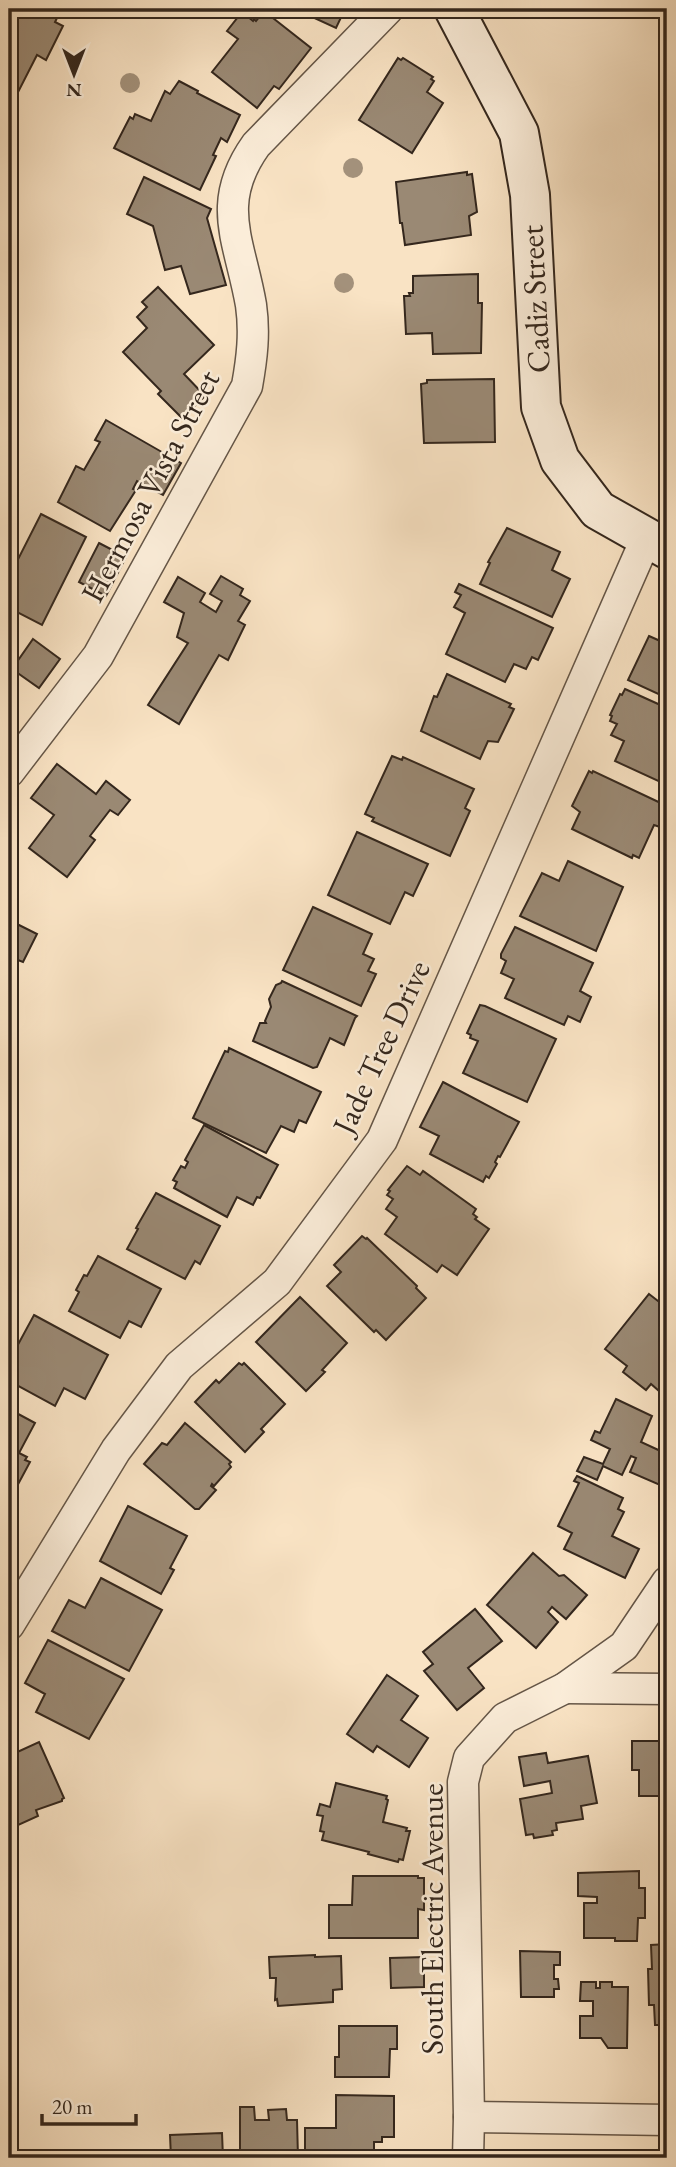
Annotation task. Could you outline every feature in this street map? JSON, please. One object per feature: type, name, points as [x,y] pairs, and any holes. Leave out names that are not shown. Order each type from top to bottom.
[{"type":"street","name":"Hermosa Vista Street","points":[[9,772],[98,656],[247,386],[254,344],[251,306],[233,217],[233,189],[241,165],[256,145],[388,9]]},
{"type":"street","name":"Cadiz Street","points":[[454,9],[519,133],[530,195],[541,407],[560,460],[598,510],[657,544]]},
{"type":"street","name":"Jade Tree Drive","points":[[9,1625],[116,1450],[179,1366],[276,1282],[382,1140],[657,544]]},
{"type":"street","name":"South Electric Avenue","points":[[468,2158],[463,1782],[469,1758],[505,1718],[565,1688],[624,1646],[667,1582]]},
{"type":"street","points":[[565,1688],[667,1689]]},
{"type":"street","points":[[469,2117],[667,2120]]},
{"type":"building","points":[[9,9],[37,9],[57,18],[55,22],[63,26],[46,60],[37,55],[13,102],[9,100]]},
{"type":"building","points":[[295,9],[345,9],[336,28]]},
{"type":"building","points":[[264,11],[311,48],[279,89],[274,86],[257,108],[212,72],[238,39],[227,31],[242,12],[256,21]]},
{"type":"building","points":[[398,58],[403,58],[433,77],[431,79],[434,81],[427,92],[443,103],[412,153],[359,120]]},
{"type":"building","points":[[179,81],[240,115],[227,142],[221,138],[213,155],[216,156],[200,190],[114,148],[130,117],[133,119],[135,114],[151,121],[165,91],[170,94]]},
{"type":"building","points":[[467,172],[467,175],[472,174],[477,212],[469,216],[471,235],[405,245],[396,182]]},
{"type":"building","points":[[144,177],[211,209],[207,218],[226,285],[190,294],[181,266],[165,270],[153,226],[127,214]]},
{"type":"building","points":[[478,274],[478,303],[482,303],[481,353],[433,354],[432,333],[406,334],[404,296],[413,293],[413,276]]},
{"type":"building","points":[[158,287],[214,345],[184,374],[205,396],[182,418],[158,394],[161,391],[123,352],[147,328],[137,317],[147,307],[142,302]]},
{"type":"building","points":[[494,379],[495,442],[424,443],[421,384],[427,383],[427,380]]},
{"type":"building","points":[[106,420],[181,463],[163,495],[137,481],[133,489],[136,490],[110,531],[58,502],[76,466],[84,470],[100,442],[95,440]]},
{"type":"building","points":[[41,514],[86,537],[42,625],[9,608],[9,577]]},
{"type":"building","points":[[507,528],[560,552],[552,570],[570,579],[552,617],[480,584],[490,563],[488,562]]},
{"type":"building","points":[[99,543],[126,557],[106,596],[79,582]]},
{"type":"building","points":[[221,576],[243,589],[240,595],[250,601],[238,621],[245,625],[228,660],[219,655],[179,724],[148,705],[188,643],[177,637],[184,613],[164,602],[178,577],[205,593],[200,602],[216,612],[222,601],[210,594]]},
{"type":"building","points":[[459,584],[553,628],[538,660],[532,657],[526,669],[514,664],[505,682],[446,654],[465,613],[454,607],[461,595],[455,592]]},
{"type":"building","points":[[649,636],[667,644],[667,698],[628,680]]},
{"type":"building","points":[[33,639],[60,659],[39,688],[12,669]]},
{"type":"building","points":[[447,674],[511,704],[509,707],[514,709],[498,742],[488,741],[480,759],[421,731],[434,696],[437,697]]},
{"type":"building","points":[[625,689],[667,708],[667,785],[615,761],[624,741],[611,735],[617,724],[610,721],[610,715]]},
{"type":"building","points":[[392,756],[402,760],[403,757],[474,789],[465,808],[470,811],[450,856],[372,821],[374,818],[365,814]]},
{"type":"building","points":[[57,764],[96,794],[106,781],[130,800],[118,815],[110,810],[90,836],[95,840],[67,877],[29,848],[54,815],[31,798]]},
{"type":"building","points":[[589,771],[667,806],[660,827],[654,825],[639,858],[633,855],[632,858],[572,829],[580,812],[572,806]]},
{"type":"building","points":[[357,832],[428,864],[413,896],[405,892],[390,924],[328,895]]},
{"type":"building","points":[[568,861],[623,887],[596,951],[520,916],[542,873],[559,881]]},
{"type":"building","points":[[313,907],[372,934],[363,954],[374,959],[368,971],[376,974],[361,1006],[283,970]]},
{"type":"building","points":[[9,920],[37,934],[23,962],[18,960],[9,979]]},
{"type":"building","points":[[515,927],[593,963],[580,991],[591,997],[580,1022],[568,1016],[564,1025],[505,998],[514,979],[501,973],[506,961],[501,958],[501,954]]},
{"type":"building","points":[[282,981],[357,1016],[344,1045],[330,1038],[317,1067],[313,1068],[253,1041],[260,1023],[266,1023],[271,1007],[269,999],[276,985]]},
{"type":"building","points":[[480,1005],[556,1039],[527,1102],[463,1073],[478,1041],[470,1038],[471,1035],[467,1033]]},
{"type":"building","points":[[229,1048],[321,1092],[306,1123],[299,1120],[294,1132],[281,1126],[266,1153],[193,1118],[225,1051],[228,1052]]},
{"type":"building","points":[[443,1082],[519,1122],[500,1157],[498,1156],[495,1162],[497,1164],[489,1178],[486,1176],[483,1182],[430,1154],[439,1136],[420,1127]]},
{"type":"building","points":[[204,1125],[278,1165],[260,1198],[257,1197],[253,1205],[237,1197],[227,1217],[174,1188],[177,1182],[173,1180],[181,1166],[185,1168],[188,1162],[185,1160]]},
{"type":"building","points":[[407,1166],[420,1175],[423,1171],[476,1209],[473,1214],[477,1217],[475,1219],[489,1229],[457,1275],[442,1265],[437,1272],[385,1234],[397,1217],[386,1209],[393,1199],[387,1195],[390,1191],[388,1190]]},
{"type":"building","points":[[156,1193],[220,1226],[200,1264],[195,1261],[185,1279],[127,1249]]},
{"type":"building","points":[[362,1236],[417,1286],[426,1298],[386,1340],[376,1330],[374,1332],[327,1286],[341,1272],[334,1265]]},
{"type":"building","points":[[98,1256],[161,1289],[141,1327],[129,1321],[120,1338],[69,1311],[79,1292],[76,1290]]},
{"type":"building","points":[[649,1294],[667,1308],[667,1398],[651,1384],[646,1390],[623,1372],[627,1366],[605,1349]]},
{"type":"building","points":[[300,1297],[347,1343],[322,1370],[325,1372],[306,1391],[256,1342]]},
{"type":"building","points":[[34,1315],[108,1355],[85,1399],[64,1388],[55,1406],[9,1381],[9,1350],[14,1352]]},
{"type":"building","points":[[239,1363],[244,1363],[285,1404],[261,1429],[264,1432],[245,1452],[195,1402],[216,1380],[219,1383]]},
{"type":"building","points":[[616,1399],[652,1416],[641,1442],[667,1454],[667,1469],[660,1485],[630,1472],[636,1458],[631,1456],[622,1475],[603,1466],[597,1480],[577,1471],[584,1457],[603,1464],[610,1449],[591,1440],[595,1431],[600,1433]]},
{"type":"building","points":[[9,1409],[35,1423],[19,1453],[30,1462],[15,1490],[9,1487]]},
{"type":"building","points":[[185,1423],[231,1462],[231,1467],[214,1486],[212,1484],[216,1490],[199,1509],[195,1509],[144,1464],[162,1443],[167,1445]]},
{"type":"building","points":[[577,1476],[623,1498],[618,1509],[624,1512],[612,1536],[639,1549],[625,1578],[564,1549],[572,1533],[558,1526],[579,1483],[574,1481]]},
{"type":"building","points":[[128,1506],[187,1536],[170,1568],[174,1570],[161,1594],[100,1561]]},
{"type":"building","points":[[533,1553],[559,1576],[564,1575],[587,1595],[566,1619],[552,1607],[548,1612],[558,1622],[536,1648],[487,1605]]},
{"type":"building","points":[[101,1578],[162,1610],[129,1671],[52,1631],[69,1600],[85,1608]]},
{"type":"building","points":[[475,1609],[502,1641],[468,1668],[484,1688],[457,1710],[424,1671],[433,1664],[423,1652]]},
{"type":"building","points":[[48,1640],[124,1679],[89,1739],[36,1712],[45,1694],[25,1683]]},
{"type":"building","points":[[387,1675],[418,1696],[401,1720],[428,1738],[409,1767],[377,1746],[373,1752],[347,1734]]},
{"type":"building","points":[[632,1741],[667,1741],[667,1819],[662,1819],[659,1796],[639,1796],[639,1770],[632,1770]]},
{"type":"building","points":[[39,1742],[64,1798],[36,1810],[38,1816],[16,1826],[12,1825],[9,1817],[9,1751],[13,1754]]},
{"type":"building","points":[[546,1753],[548,1763],[588,1756],[597,1803],[581,1806],[583,1819],[556,1823],[557,1830],[552,1831],[553,1835],[534,1838],[533,1834],[526,1835],[520,1799],[552,1793],[550,1781],[524,1786],[519,1757]]},
{"type":"building","points":[[336,1783],[387,1796],[383,1822],[410,1831],[403,1860],[399,1859],[398,1862],[322,1840],[324,1832],[320,1831],[323,1816],[317,1815],[320,1804],[330,1807]]},
{"type":"building","points":[[639,1871],[639,1888],[645,1888],[645,1918],[638,1918],[637,1941],[584,1938],[584,1903],[597,1903],[597,1897],[578,1896],[578,1873]]},
{"type":"building","points":[[353,1876],[424,1878],[424,1910],[418,1909],[418,1938],[329,1938],[329,1905],[352,1905]]},
{"type":"building","points":[[667,1944],[667,2025],[655,2025],[654,2005],[649,2005],[648,1969],[652,1969],[651,1945]]},
{"type":"building","points":[[520,1951],[560,1952],[560,1965],[554,1965],[554,1979],[558,1979],[559,1989],[554,1989],[554,1997],[521,1997]]},
{"type":"building","points":[[341,1956],[342,1989],[333,1990],[333,2002],[278,2006],[277,1999],[275,2000],[276,1978],[270,1978],[269,1957]]},
{"type":"building","points":[[424,1957],[424,1987],[391,1988],[390,1958]]},
{"type":"building","points":[[581,1982],[596,1982],[596,1988],[600,1988],[600,1982],[612,1982],[612,1987],[628,1987],[627,2048],[608,2048],[601,2038],[580,2038],[580,2016],[593,2016],[593,2001],[580,2001]]},
{"type":"building","points":[[339,2026],[397,2026],[397,2049],[390,2049],[389,2077],[335,2077],[335,2057],[339,2057]]},
{"type":"building","points":[[336,2095],[394,2096],[394,2137],[382,2137],[382,2142],[374,2142],[374,2155],[305,2158],[305,2128],[336,2128]]},
{"type":"building","points":[[240,2107],[254,2107],[255,2120],[269,2120],[268,2110],[286,2109],[287,2120],[297,2120],[298,2158],[240,2158]]},
{"type":"building","points":[[222,2133],[223,2158],[171,2158],[170,2135]]}]
